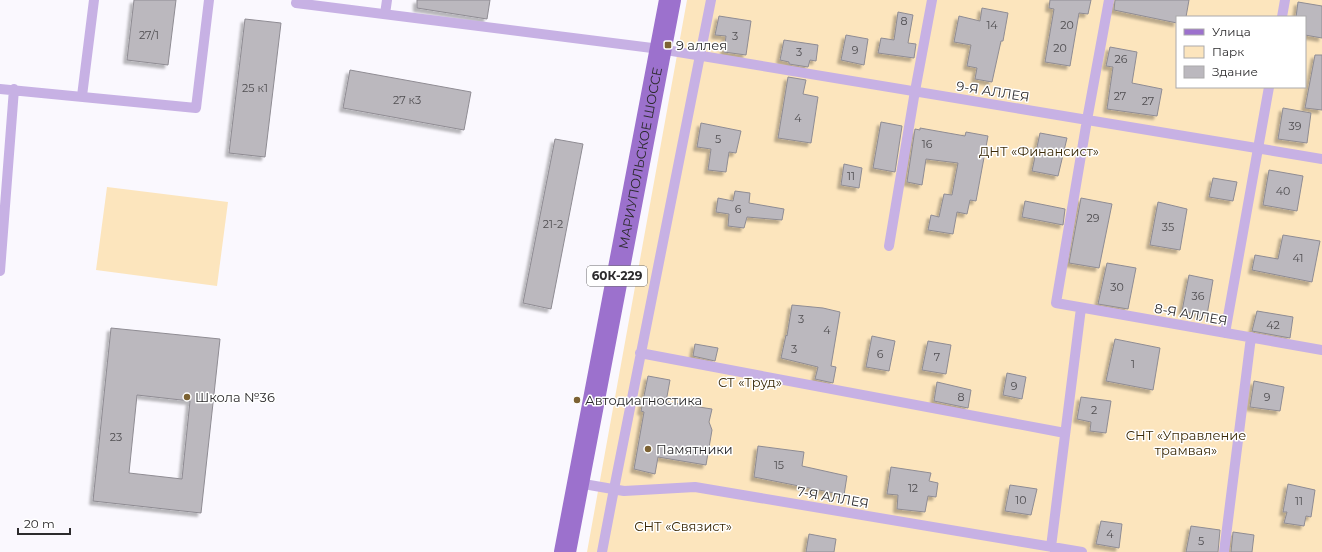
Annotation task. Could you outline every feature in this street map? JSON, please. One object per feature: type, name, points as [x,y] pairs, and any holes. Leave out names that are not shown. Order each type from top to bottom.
[{"type":"main road","name":"МАРИУПОЛЬСКОЕ ШОССЕ","points":[[565,552],[670,0]]},
{"type":"lane","points":[[82,96],[94,0]]},
{"type":"lane","points":[[0,88],[196,108],[209,0]]},
{"type":"lane","name":"9-Я АЛЛЕЯ","points":[[297,0],[296,3],[660,48],[1322,159]]},
{"type":"lane","points":[[385,14],[387,0]]},
{"type":"lane","points":[[602,552],[640,353],[711,0]]},
{"type":"lane","points":[[889,246],[932,0]]},
{"type":"lane","points":[[1087,120],[1109,0]]},
{"type":"lane","points":[[1282,16],[1285,0]]},
{"type":"lane","points":[[1225,333],[1269,88]]},
{"type":"lane","points":[[0,271],[14,89]]},
{"type":"lane","name":"8-Я АЛЛЕЯ","points":[[1087,120],[1056,303],[1322,350]]},
{"type":"lane","points":[[1051,547],[1081,308]]},
{"type":"lane","points":[[1224,552],[1251,337]]},
{"type":"lane","points":[[640,353],[1065,433]]},
{"type":"lane","name":"7-Я АЛЛЕЯ","points":[[578,482],[624,491],[695,487],[1082,552]]},
{"type":"green space","points":[[687,0],[1322,0],[1322,552],[587,552]]},
{"type":"green space","points":[[107,187],[228,202],[217,286],[96,270]]},
{"type":"building","points":[[134,0],[176,0],[168,65],[127,60]]},
{"type":"building","points":[[417,0],[490,0],[487,19],[417,8]]},
{"type":"building","points":[[1050,0],[1091,0],[1088,14],[1079,13],[1070,66],[1045,62],[1054,9],[1049,8]]},
{"type":"building","points":[[1115,0],[1189,0],[1186,16],[1176,16],[1176,23],[1114,10]]},
{"type":"building","points":[[1298,2],[1322,6],[1322,38],[1306,35],[1306,16],[1296,16]]},
{"type":"building","points":[[982,8],[1008,13],[1003,41],[1001,41],[992,82],[975,79],[977,68],[967,66],[971,45],[954,42],[959,16],[980,21]]},
{"type":"building","points":[[898,12],[913,15],[908,43],[916,44],[914,58],[878,53],[881,38],[894,40]]},
{"type":"building","points":[[719,16],[751,21],[746,55],[724,52],[726,36],[715,35]]},
{"type":"building","points":[[245,19],[281,23],[265,157],[229,153]]},
{"type":"building","points":[[846,35],[868,39],[864,65],[841,60]]},
{"type":"building","points":[[784,40],[818,45],[816,61],[810,60],[808,67],[789,64],[789,62],[780,60]]},
{"type":"building","points":[[1110,47],[1137,52],[1132,83],[1162,89],[1157,116],[1107,109],[1113,67],[1106,66]]},
{"type":"building","points":[[1315,55],[1322,55],[1322,110],[1305,108]]},
{"type":"building","points":[[350,70],[471,92],[464,130],[343,108]]},
{"type":"building","points":[[788,77],[806,80],[803,94],[818,97],[811,143],[778,138]]},
{"type":"building","points":[[1283,108],[1311,113],[1307,143],[1278,139]]},
{"type":"building","points":[[881,122],[902,126],[895,172],[873,168]]},
{"type":"building","points":[[701,123],[741,131],[736,153],[729,152],[726,172],[708,170],[711,149],[697,147]]},
{"type":"building","points":[[920,128],[965,136],[966,132],[988,136],[976,201],[970,200],[967,214],[957,212],[953,234],[928,230],[931,215],[939,217],[944,194],[952,195],[958,163],[926,159],[922,185],[907,182],[915,129],[920,130]]},
{"type":"building","points":[[1040,133],[1067,138],[1058,176],[1032,171]]},
{"type":"building","points":[[555,139],[583,144],[551,309],[523,303]]},
{"type":"building","points":[[844,164],[862,168],[859,188],[841,185]]},
{"type":"building","points":[[1269,170],[1303,176],[1297,211],[1263,205]]},
{"type":"building","points":[[1213,178],[1237,182],[1233,201],[1209,197]]},
{"type":"building","points":[[735,191],[750,193],[749,203],[784,209],[782,220],[747,217],[744,228],[728,226],[729,214],[716,212],[718,198],[733,201]]},
{"type":"building","points":[[1081,198],[1112,204],[1099,268],[1069,263]]},
{"type":"building","points":[[1025,201],[1065,209],[1063,225],[1022,217]]},
{"type":"building","points":[[1158,202],[1187,209],[1180,250],[1150,245]]},
{"type":"building","points":[[1283,235],[1320,241],[1312,282],[1252,270],[1255,255],[1278,259]]},
{"type":"building","points":[[1107,263],[1136,268],[1128,309],[1098,304]]},
{"type":"building","points":[[1189,275],[1213,280],[1207,315],[1182,311]]},
{"type":"building","points":[[792,305],[823,308],[840,312],[831,366],[836,367],[833,383],[815,379],[818,367],[781,358],[786,335],[787,336]]},
{"type":"building","points":[[1257,311],[1293,317],[1290,338],[1252,331]]},
{"type":"building","points":[[111,328],[220,339],[201,513],[93,501]],"holes":[[[137,395],[190,401],[182,479],[129,473]]]},
{"type":"building","points":[[872,336],[895,341],[889,371],[866,367]]},
{"type":"building","points":[[1115,339],[1160,348],[1153,390],[1106,381]]},
{"type":"building","points":[[928,341],[951,345],[946,374],[922,370]]},
{"type":"building","points":[[695,344],[718,348],[715,361],[693,356]]},
{"type":"building","points":[[1007,373],[1026,377],[1022,399],[1003,395]]},
{"type":"building","points":[[648,376],[670,380],[666,402],[712,409],[709,422],[712,430],[706,465],[658,457],[655,474],[634,469],[644,412],[641,411]]},
{"type":"building","points":[[1254,381],[1284,387],[1280,411],[1250,407]]},
{"type":"building","points":[[937,382],[971,390],[968,408],[934,401]]},
{"type":"building","points":[[1081,397],[1111,401],[1106,433],[1090,431],[1091,422],[1077,419]]},
{"type":"building","points":[[758,446],[804,452],[802,466],[847,476],[844,495],[754,477]]},
{"type":"building","points":[[891,467],[931,473],[929,481],[938,483],[936,497],[928,496],[925,512],[897,509],[898,495],[887,494]]},
{"type":"building","points":[[1288,484],[1315,490],[1311,517],[1306,516],[1304,526],[1284,523],[1287,512],[1283,512]]},
{"type":"building","points":[[1010,485],[1037,489],[1031,515],[1005,511]]},
{"type":"building","points":[[1101,521],[1122,524],[1119,548],[1096,544]]},
{"type":"building","points":[[1191,526],[1220,530],[1218,552],[1186,552]]},
{"type":"building","points":[[1233,532],[1254,535],[1252,552],[1231,552]]},
{"type":"building","points":[[809,534],[836,539],[834,552],[806,552]]},
{"type":"place","name":"9 аллея","points":[[668,45]]},
{"type":"place","name":"Школа №36","points":[[187,397]]},
{"type":"place","name":"Автодиагностика","points":[[577,400]]},
{"type":"place","name":"Памятники","points":[[648,449]]},
{"type":"park label","name":"ДНТ «Финансист»","points":[[1039,151]]},
{"type":"park label","name":"СТ «Труд»","points":[[750,382]]},
{"type":"park label","name":"СНТ «Управление трамвая»","points":[[1186,442]]},
{"type":"park label","name":"СНТ «Связист»","points":[[683,526]]}]
